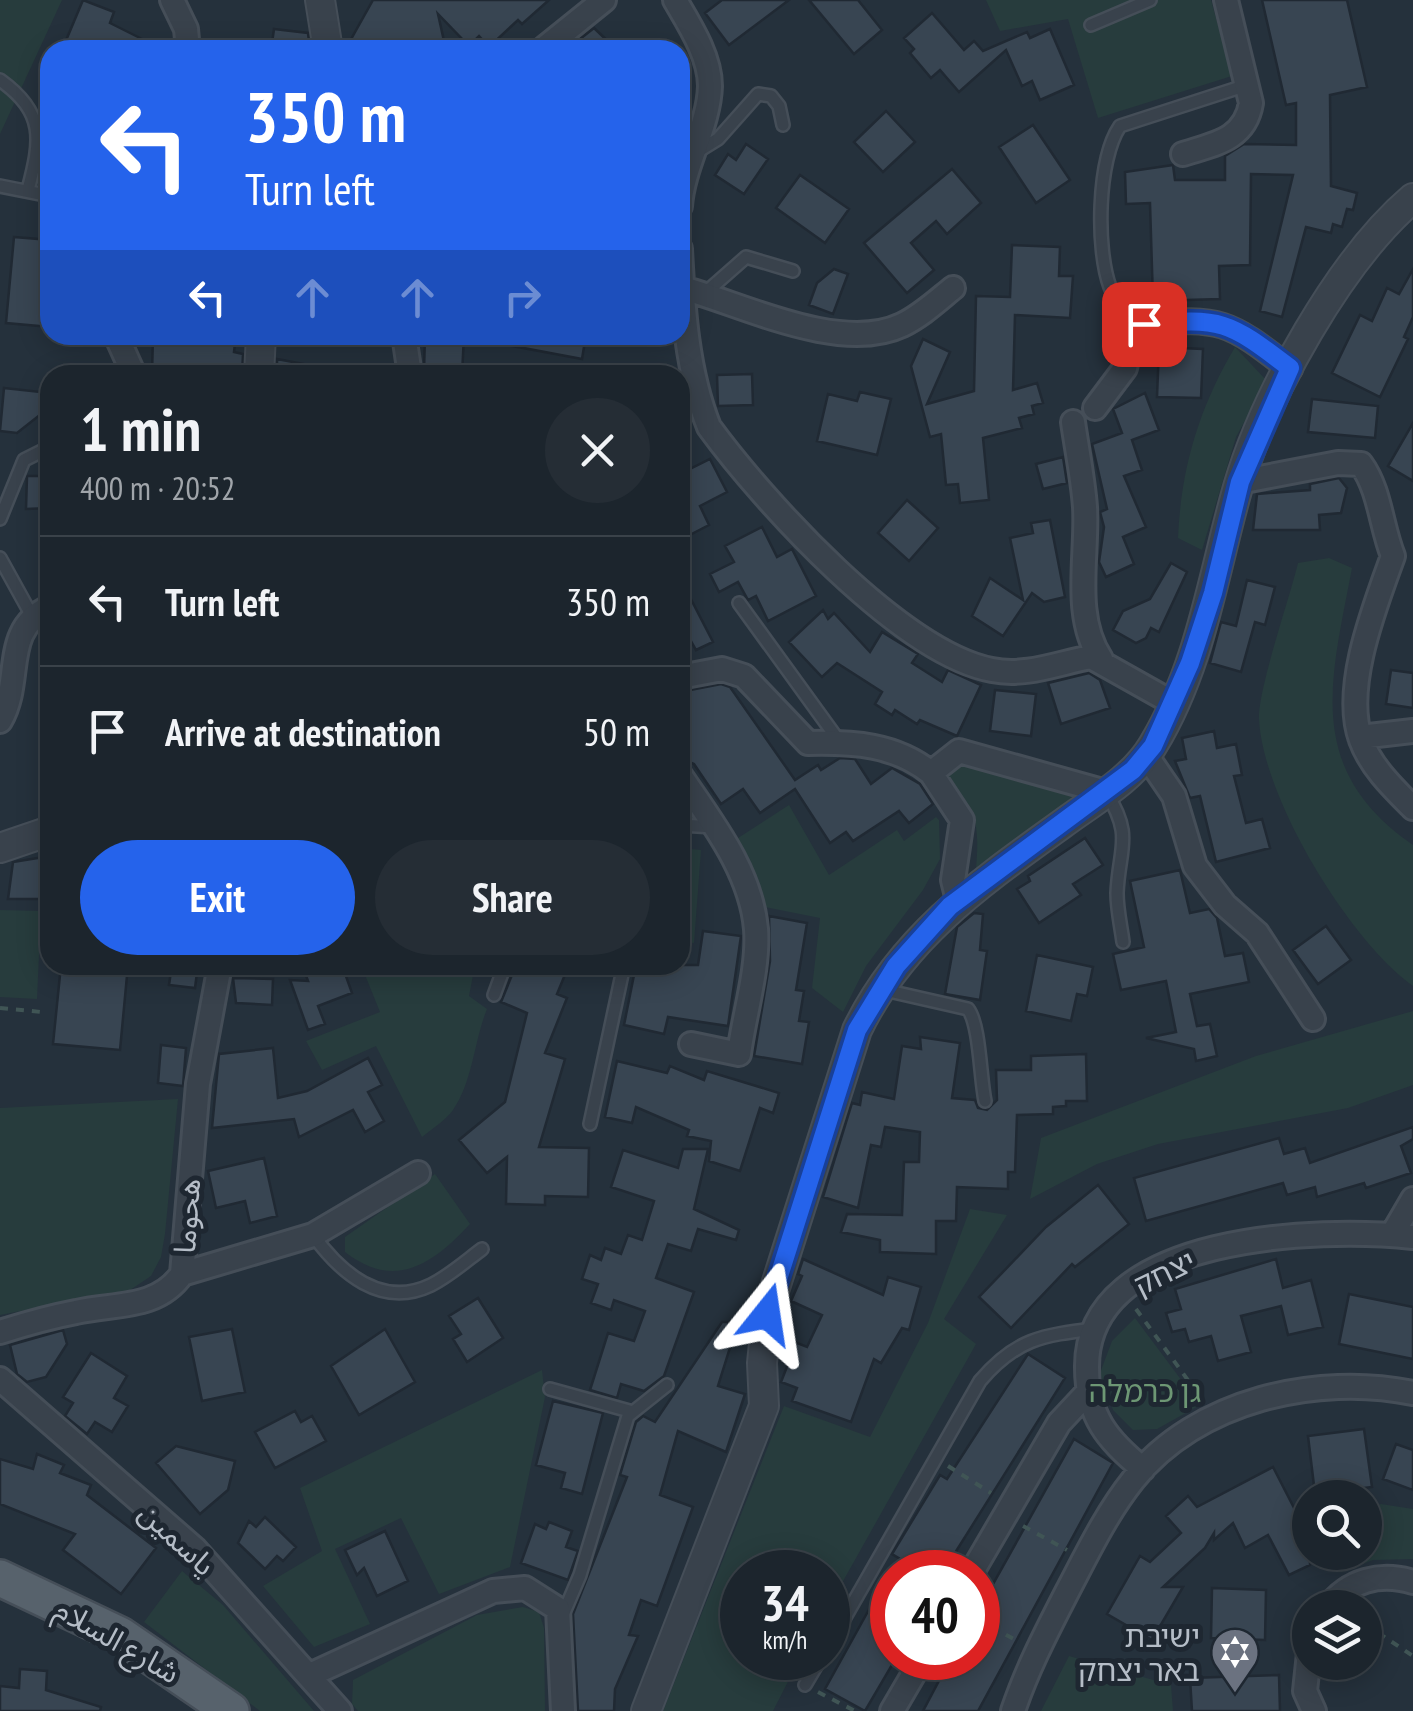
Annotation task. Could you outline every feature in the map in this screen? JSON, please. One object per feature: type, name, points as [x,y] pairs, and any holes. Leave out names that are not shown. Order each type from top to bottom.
[{"type":"main road","name":"شارع السلام","points":[[0,1578],[120,1636],[231,1711]]},
{"type":"street","points":[[172,0],[187,40]]},
{"type":"street","points":[[320,0],[326,40]]},
{"type":"street","points":[[554,40],[604,0]]},
{"type":"street","points":[[675,0],[692,29],[710,84],[690,150]]},
{"type":"street","points":[[1182,154],[1229,140],[1242,130],[1251,103],[1226,0]]},
{"type":"street","points":[[646,1711],[764,1406],[763,1336],[776,1278],[857,1030],[880,989],[923,931],[958,900],[1106,792],[1146,755],[1203,628],[1240,482],[1290,368],[1359,254],[1413,198]]},
{"type":"street","points":[[690,281],[699,400],[710,427],[879,610],[930,643],[992,670],[1018,672],[1091,657],[1101,659]]},
{"type":"street","points":[[693,291],[764,316],[837,332],[870,334],[900,326],[953,288]]},
{"type":"street","points":[[1095,408],[1124,368],[1134,328],[1144,324],[1220,321],[1240,330],[1290,368]]},
{"type":"street","points":[[1073,422],[1086,510],[1083,554],[1092,645],[1101,659],[1138,686],[1172,703]]},
{"type":"street","points":[[1240,482],[1338,463],[1361,464],[1374,481],[1381,527],[1403,550],[1368,626],[1356,705],[1360,738],[1374,766],[1413,808]]},
{"type":"street","points":[[0,721],[14,687],[13,649],[40,612]]},
{"type":"street","points":[[690,675],[722,669],[744,676],[808,743],[840,742],[909,755],[931,773],[962,820],[953,880],[958,900]]},
{"type":"street","points":[[1360,738],[1413,731]]},
{"type":"street","points":[[931,773],[960,752],[1106,792]]},
{"type":"street","points":[[1146,755],[1174,796],[1195,866],[1225,906],[1257,933],[1313,1019]]},
{"type":"street","points":[[690,790],[714,826],[751,900],[756,932],[739,1054],[691,1044]]},
{"type":"street","points":[[0,848],[40,834]]},
{"type":"street","name":"هحوما","points":[[0,1332],[82,1310],[138,1304],[160,1296],[182,1274],[198,1084],[218,975]]},
{"type":"street","points":[[182,1274],[313,1235],[418,1173]]},
{"type":"street","points":[[1403,1236],[1413,1199]]},
{"type":"street","name":"יצחק","points":[[1087,1393],[1087,1360],[1095,1329],[1140,1277],[1219,1248],[1320,1232],[1403,1236]]},
{"type":"street","name":"ياسمين","points":[[0,1379],[194,1549],[340,1711]]},
{"type":"street","points":[[1013,1711],[1037,1652],[1100,1528],[1144,1469],[1170,1444],[1216,1418],[1260,1400],[1310,1388],[1350,1384],[1413,1393]]},
{"type":"street","points":[[985,1550],[1059,1423],[1087,1393],[1096,1420],[1113,1444],[1144,1469]]},
{"type":"street","points":[[1346,1590],[1378,1577],[1413,1582]]},
{"type":"street","points":[[310,1675],[493,1591],[525,1588],[548,1599],[558,1609],[563,1711]]},
{"type":"street","points":[[892,1711],[910,1680]]},
{"type":"street","points":[[1307,1680],[1306,1690],[1314,1711]]},
{"type":"lane","points":[[1090,25],[1150,0]]},
{"type":"lane","points":[[0,80],[19,94],[33,116],[39,140],[28,190]]},
{"type":"lane","points":[[1134,328],[1111,291],[1102,258],[1102,192],[1112,138],[1120,126],[1247,85]]},
{"type":"lane","points":[[690,156],[718,139],[758,94],[771,96],[779,106],[783,125]]},
{"type":"lane","points":[[0,186],[40,193]]},
{"type":"lane","points":[[693,291],[746,257],[793,271]]},
{"type":"lane","points":[[0,519],[24,460],[40,452]]},
{"type":"lane","points":[[0,558],[40,610]]},
{"type":"lane","points":[[739,603],[840,742]]},
{"type":"lane","points":[[1106,792],[1122,818],[1125,834],[1117,889],[1124,942]]},
{"type":"lane","points":[[690,825],[714,826]]},
{"type":"lane","points":[[494,995],[501,975]]},
{"type":"lane","points":[[590,1124],[622,975]]},
{"type":"lane","points":[[880,989],[968,1009],[975,1018],[978,1070],[986,1101]]},
{"type":"lane","points":[[313,1235],[338,1270],[382,1290],[429,1286],[482,1249]]},
{"type":"lane","points":[[850,1608],[980,1381],[1004,1354],[1051,1334],[1095,1329]]},
{"type":"lane","points":[[560,1621],[634,1412],[667,1385]]},
{"type":"lane","points":[[550,1389],[634,1412]]},
{"type":"lane","points":[[806,1685],[809,1680]]},
{"type":"path","points":[[0,1008],[41,1012]]},
{"type":"path","points":[[1124,1292],[1216,1418]]},
{"type":"path","points":[[935,1459],[1084,1560]]},
{"type":"path","points":[[1000,1631],[1037,1652]]},
{"type":"path","points":[[1382,1635],[1413,1656]]},
{"type":"path","points":[[806,1685],[854,1711]]},
{"type":"green space","points":[[0,0],[62,0],[43,40],[40,40],[0,134]]},
{"type":"green space","points":[[986,0],[1211,0],[1232,76],[1098,118],[1068,19],[1000,31]]},
{"type":"green space","points":[[1235,347],[1267,381],[1236,437],[1202,550],[1178,538],[1183,487],[1202,416]]},
{"type":"green space","points":[[1329,558],[1352,568],[1337,648],[1333,720],[1340,753],[1354,785],[1378,816],[1413,845],[1413,986],[1388,965],[1337,902],[1293,827],[1264,752],[1260,705],[1298,563]]},
{"type":"green space","points":[[970,761],[1075,796],[976,869],[974,817],[944,775]]},
{"type":"green space","points":[[789,805],[829,875],[897,830],[904,841],[936,817],[939,820],[940,859],[923,890],[866,966],[843,1012],[812,988],[820,918],[765,907],[738,838]]},
{"type":"green space","points":[[690,849],[701,850],[694,943],[690,943]]},
{"type":"green space","points":[[0,910],[40,911],[37,999],[0,997]]},
{"type":"green space","points":[[365,975],[473,975],[469,996],[487,1009],[460,1099],[443,1121],[422,1137],[376,1046],[322,1070],[306,1041],[380,1012]]},
{"type":"green space","points":[[1413,1011],[1413,1085],[1348,1108],[1158,1144],[1097,1164],[1030,1199],[1041,1138],[1256,1056]]},
{"type":"green space","points":[[178,1099],[165,1234],[161,1257],[151,1276],[130,1290],[0,1315],[0,1108]]},
{"type":"green space","points":[[435,1174],[470,1224],[442,1251],[412,1268],[397,1271],[363,1264],[345,1252],[345,1237]]},
{"type":"green space","points":[[970,1209],[1007,1215],[944,1319],[976,1344],[850,1569],[850,1550],[727,1550],[784,1406],[870,1437],[928,1323]]},
{"type":"green space","name":"גן כרמלה","points":[[1135,1318],[1200,1405],[1157,1429],[1133,1430],[1113,1410],[1100,1373],[1112,1341]]},
{"type":"green space","points":[[542,1370],[545,1397],[510,1567],[439,1594],[401,1518],[335,1549],[370,1624],[314,1647],[263,1586],[322,1551],[300,1488]]},
{"type":"green space","points":[[1382,1504],[1413,1509],[1413,1559],[1382,1560]]},
{"type":"green space","points":[[720,1567],[720,1680],[789,1680],[773,1711],[663,1711]]},
{"type":"green space","points":[[182,1571],[223,1605],[314,1711],[260,1711],[144,1622]]},
{"type":"green space","points":[[523,1607],[539,1612],[544,1628],[545,1711],[358,1711],[352,1704],[353,1680],[477,1615]]},
{"type":"green space","points":[[1069,1656],[1171,1685],[1173,1711],[1041,1711]]},
{"type":"building","points":[[83,0],[114,12],[110,23],[144,40],[66,40]]},
{"type":"building","points":[[373,0],[549,0],[497,40],[483,40],[479,36],[463,40],[438,14],[444,40],[351,40]]},
{"type":"building","points":[[722,0],[789,0],[729,45],[705,13]]},
{"type":"building","points":[[809,0],[858,0],[882,30],[854,54]]},
{"type":"building","points":[[1262,0],[1347,0],[1367,87],[1330,95],[1331,186],[1357,193],[1353,210],[1347,209],[1342,227],[1333,224],[1331,233],[1306,227],[1282,317],[1260,311],[1293,175],[1251,174],[1250,265],[1219,266],[1220,299],[1153,301],[1150,203],[1126,204],[1125,172],[1173,165],[1175,180],[1225,180],[1225,156],[1244,144],[1296,145],[1296,103],[1286,105]]},
{"type":"building","points":[[932,13],[964,50],[974,41],[983,51],[1027,32],[1030,38],[1050,29],[1074,85],[1040,100],[1032,81],[1022,86],[1006,50],[959,92],[940,70],[931,78],[910,53],[914,49],[904,38]]},
{"type":"building","points":[[594,28],[607,40],[579,40]]},
{"type":"building","points":[[274,29],[308,33],[309,40],[272,40]]},
{"type":"building","points":[[886,111],[915,142],[883,172],[854,142]]},
{"type":"building","points":[[1033,125],[1070,180],[1036,203],[999,147]]},
{"type":"building","points":[[746,144],[768,159],[744,194],[715,175],[728,154],[736,160]]},
{"type":"building","points":[[952,169],[981,203],[947,234],[936,221],[911,243],[934,270],[907,293],[864,243]]},
{"type":"building","points":[[800,175],[849,209],[825,243],[776,208]]},
{"type":"building","points":[[14,237],[40,239],[40,326],[6,323]]},
{"type":"building","points":[[1012,245],[1060,247],[1059,276],[1073,276],[1070,318],[1015,315],[1013,390],[1037,383],[1043,403],[1032,406],[1034,414],[1019,418],[1022,428],[983,438],[989,500],[960,503],[958,484],[946,485],[941,434],[930,437],[911,366],[923,339],[950,352],[927,404],[974,391],[976,296],[1010,297]]},
{"type":"building","points":[[834,269],[848,274],[833,314],[809,305],[817,283]]},
{"type":"building","points":[[1413,269],[1413,317],[1404,337],[1408,339],[1380,397],[1332,373],[1360,315],[1372,321],[1387,288],[1399,294]]},
{"type":"building","points":[[153,345],[235,345],[234,352],[243,354],[242,365],[152,365]]},
{"type":"building","points":[[425,345],[464,345],[462,365],[424,365]]},
{"type":"building","points":[[507,345],[584,345],[582,359]]},
{"type":"building","points":[[1159,347],[1203,349],[1201,398],[1157,397]]},
{"type":"building","points":[[277,359],[309,365],[277,365]]},
{"type":"building","points":[[752,374],[753,405],[718,406],[717,375]]},
{"type":"building","points":[[4,388],[40,392],[40,415],[17,433],[0,431]]},
{"type":"building","points":[[860,392],[891,399],[877,455],[817,441],[828,394],[857,401]]},
{"type":"building","points":[[1145,393],[1159,430],[1132,440],[1142,470],[1124,476],[1146,527],[1123,537],[1134,564],[1106,577],[1099,562],[1104,527],[1100,512],[1107,509],[1092,444],[1122,433],[1113,409]]},
{"type":"building","points":[[1312,399],[1378,406],[1375,438],[1308,432]]},
{"type":"building","points":[[1413,423],[1413,481],[1388,466]]},
{"type":"building","points":[[1063,457],[1067,483],[1043,489],[1036,464]]},
{"type":"building","points":[[710,459],[727,492],[700,506],[709,525],[690,535],[690,469]]},
{"type":"building","points":[[27,476],[40,476],[40,508],[26,509]]},
{"type":"building","points":[[1339,478],[1347,488],[1341,513],[1319,515],[1320,530],[1253,530],[1257,494],[1310,490],[1310,484]]},
{"type":"building","points":[[907,500],[938,528],[909,561],[878,533]]},
{"type":"building","points":[[1050,520],[1065,597],[1044,602],[1032,593],[1003,636],[972,616],[990,578],[1023,600],[1010,538],[1033,533],[1031,523]]},
{"type":"building","points":[[762,527],[777,557],[792,549],[816,596],[768,621],[756,596],[748,600],[738,582],[719,592],[710,574],[734,562],[725,546]]},
{"type":"building","points":[[1171,563],[1187,572],[1159,632],[1151,628],[1146,638],[1136,643],[1113,630],[1123,611],[1150,599]]},
{"type":"building","points":[[1247,580],[1275,587],[1265,625],[1255,622],[1241,672],[1210,663],[1221,622],[1236,626]]},
{"type":"building","points":[[690,597],[713,642],[696,650],[690,639]]},
{"type":"building","points":[[823,610],[828,619],[834,613],[870,652],[882,632],[918,654],[912,663],[942,682],[948,670],[981,685],[957,736],[920,720],[917,724],[895,710],[892,715],[875,704],[882,692],[837,663],[822,677],[789,642]]},
{"type":"building","points":[[1391,670],[1413,673],[1413,708],[1386,704]]},
{"type":"building","points":[[1089,673],[1100,680],[1110,708],[1061,724],[1048,683]]},
{"type":"building","points":[[721,684],[730,687],[795,780],[818,765],[821,770],[840,758],[855,759],[871,784],[892,768],[920,784],[933,804],[909,823],[899,811],[853,841],[846,832],[830,843],[795,789],[760,813],[743,789],[721,804],[690,762],[690,690]]},
{"type":"building","points":[[995,690],[1036,694],[1031,736],[990,731]]},
{"type":"building","points":[[1214,731],[1217,748],[1236,744],[1242,775],[1234,776],[1246,823],[1262,819],[1270,848],[1216,862],[1200,796],[1190,798],[1175,761],[1186,759],[1182,738]]},
{"type":"building","points":[[1085,838],[1103,865],[1073,884],[1081,895],[1039,923],[1017,889],[1030,881],[1028,876]]},
{"type":"building","points":[[40,858],[40,899],[8,899],[13,862]]},
{"type":"building","points":[[1180,870],[1190,913],[1209,909],[1217,918],[1225,956],[1243,953],[1249,982],[1190,994],[1197,1026],[1210,1024],[1217,1056],[1196,1061],[1194,1049],[1146,1038],[1176,1032],[1166,981],[1121,990],[1113,954],[1144,947],[1130,881]]},
{"type":"building","points":[[974,913],[983,914],[980,950],[987,951],[980,1000],[945,994],[957,927]]},
{"type":"building","points":[[769,916],[807,923],[796,990],[804,991],[799,1021],[809,1022],[802,1064],[754,1056],[770,961]]},
{"type":"building","points":[[1326,926],[1351,960],[1318,984],[1293,950]]},
{"type":"building","points":[[703,931],[741,936],[728,1026],[668,1017],[664,1034],[624,1025],[634,975],[690,975],[690,965],[698,965]]},
{"type":"building","points":[[1037,955],[1093,967],[1087,996],[1077,994],[1071,1021],[1026,1011]]},
{"type":"building","points":[[60,975],[127,975],[120,1050],[53,1044]]},
{"type":"building","points":[[170,975],[197,975],[195,988],[169,985]]},
{"type":"building","points":[[306,975],[346,975],[352,993],[318,1006],[325,1024],[308,1030],[290,980],[308,981]]},
{"type":"building","points":[[512,975],[565,975],[557,994],[567,998],[545,1053],[565,1059],[539,1147],[589,1148],[588,1197],[545,1196],[545,1205],[506,1204],[507,1157],[487,1173],[459,1140],[505,1102],[527,1013],[501,1002]]},
{"type":"building","points":[[233,978],[273,979],[272,1005],[236,1003]]},
{"type":"building","points":[[920,1037],[960,1043],[952,1098],[975,1100],[978,1108],[987,1110],[997,1100],[996,1070],[1031,1070],[1031,1056],[1086,1054],[1087,1101],[1066,1101],[1066,1106],[1053,1107],[1053,1114],[1017,1115],[1015,1172],[1008,1172],[1008,1189],[957,1187],[956,1221],[936,1221],[936,1254],[880,1252],[880,1240],[841,1232],[847,1214],[902,1215],[904,1162],[919,1162],[920,1132],[885,1127],[881,1147],[871,1145],[858,1208],[823,1197],[852,1103],[860,1105],[862,1092],[894,1099],[902,1046],[921,1049]]},
{"type":"building","points":[[161,1045],[186,1048],[183,1086],[158,1083]]},
{"type":"building","points":[[273,1048],[278,1098],[307,1091],[368,1058],[382,1085],[368,1092],[384,1121],[365,1132],[353,1110],[299,1137],[294,1119],[212,1128],[219,1054]]},
{"type":"building","points":[[617,1061],[667,1073],[670,1066],[704,1080],[707,1071],[779,1093],[773,1113],[760,1108],[740,1171],[709,1161],[711,1141],[687,1136],[689,1130],[636,1107],[632,1123],[605,1117]]},
{"type":"building","points":[[1413,1127],[1413,1139],[1401,1146],[1411,1173],[1366,1188],[1364,1183],[1317,1197],[1315,1187],[1287,1195],[1283,1183],[1146,1221],[1134,1178],[1279,1138],[1284,1154],[1305,1148],[1310,1163]]},
{"type":"building","points":[[683,1149],[708,1149],[694,1209],[739,1230],[736,1240],[698,1229],[691,1251],[668,1244],[656,1278],[694,1292],[664,1376],[644,1391],[621,1384],[617,1398],[590,1390],[608,1333],[634,1341],[645,1311],[614,1300],[611,1310],[591,1303],[598,1284],[582,1279],[590,1255],[601,1260],[605,1248],[621,1254],[628,1235],[642,1240],[654,1201],[611,1187],[623,1150],[678,1168]]},
{"type":"building","points":[[264,1158],[277,1216],[250,1223],[245,1201],[216,1208],[208,1171]]},
{"type":"building","points":[[1098,1185],[1129,1224],[1075,1267],[1072,1264],[1011,1328],[979,1297],[1046,1227]]},
{"type":"building","points":[[803,1259],[883,1295],[888,1277],[921,1287],[909,1330],[902,1328],[881,1363],[874,1359],[851,1422],[792,1401],[797,1388],[781,1382],[790,1359],[780,1355],[782,1337],[807,1347],[822,1315],[791,1301],[802,1276],[798,1274]]},
{"type":"building","points":[[1276,1259],[1283,1288],[1311,1280],[1323,1327],[1288,1335],[1281,1306],[1241,1316],[1251,1352],[1218,1361],[1211,1336],[1189,1342],[1185,1329],[1172,1332],[1166,1313],[1181,1309],[1175,1289]]},
{"type":"building","points":[[1349,1294],[1413,1307],[1413,1359],[1339,1344]]},
{"type":"building","points":[[478,1298],[503,1338],[467,1362],[453,1339],[461,1334],[449,1316]]},
{"type":"building","points":[[722,1322],[738,1322],[718,1386],[745,1394],[726,1452],[678,1431],[660,1495],[693,1507],[657,1606],[641,1600],[629,1635],[638,1636],[615,1689],[614,1711],[578,1711],[573,1614],[627,1477],[620,1475],[636,1422],[643,1416],[655,1422]]},
{"type":"building","points":[[232,1329],[245,1392],[202,1401],[189,1337]]},
{"type":"building","points":[[385,1329],[415,1382],[359,1415],[331,1366]]},
{"type":"building","points":[[63,1330],[67,1344],[46,1377],[27,1382],[17,1374],[10,1345]]},
{"type":"building","points":[[91,1353],[127,1376],[114,1398],[128,1406],[112,1432],[95,1422],[87,1434],[65,1416],[73,1403],[63,1397]]},
{"type":"building","points":[[1028,1354],[1065,1378],[957,1550],[894,1550],[940,1475],[947,1479]]},
{"type":"building","points":[[553,1401],[603,1413],[582,1494],[561,1488],[565,1473],[536,1465]]},
{"type":"building","points":[[295,1411],[301,1422],[312,1416],[326,1441],[275,1468],[255,1432]]},
{"type":"building","points":[[1364,1429],[1371,1480],[1313,1480],[1308,1436]]},
{"type":"building","points":[[1074,1439],[1113,1463],[1000,1671],[1000,1572]]},
{"type":"building","points":[[1396,1444],[1413,1450],[1413,1490],[1383,1479]]},
{"type":"building","points":[[176,1446],[235,1461],[228,1490],[200,1514],[156,1463]]},
{"type":"building","points":[[37,1454],[64,1465],[60,1473],[91,1485],[87,1495],[156,1548],[121,1594],[63,1550],[75,1534],[0,1504],[0,1459],[33,1469]]},
{"type":"building","points":[[1273,1467],[1292,1504],[1292,1570],[1300,1570],[1289,1575],[1268,1535],[1245,1548],[1233,1523],[1214,1540],[1214,1533],[1205,1548],[1163,1587],[1183,1587],[1152,1640],[1107,1614],[1140,1556],[1150,1562],[1181,1533],[1166,1516],[1188,1496],[1197,1507]]},
{"type":"building","points":[[265,1517],[296,1547],[283,1561],[277,1556],[265,1569],[238,1543],[249,1521],[256,1527]]},
{"type":"building","points":[[549,1522],[572,1531],[566,1547],[578,1551],[568,1580],[521,1563],[535,1524],[546,1529]]},
{"type":"building","points":[[385,1531],[408,1581],[377,1596],[364,1568],[357,1575],[345,1550]]},
{"type":"building","points":[[1212,1588],[1266,1590],[1265,1640],[1211,1638]]},
{"type":"building","points":[[870,1608],[870,1680],[883,1680],[865,1711],[825,1689],[830,1680],[850,1680],[850,1644]]},
{"type":"building","points":[[20,1669],[47,1671],[46,1690],[101,1707],[100,1711],[0,1711],[0,1686],[19,1688]]},
{"type":"building","name":"ישיבת באר יצחק","points":[[1279,1675],[1280,1711],[1192,1711],[1190,1678]]},
{"type":"building","points":[[939,1680],[995,1680],[978,1711],[923,1711]]},
{"type":"place","name":"ישיבת באר יצחק","points":[[1235,1694]]},
{"type":"route","points":[[767,1314],[836,1090],[870,1001],[923,931],[950,906],[1133,770],[1153,746],[1190,663],[1213,593],[1240,482],[1290,368],[1240,330],[1220,321],[1144,324]]}]
